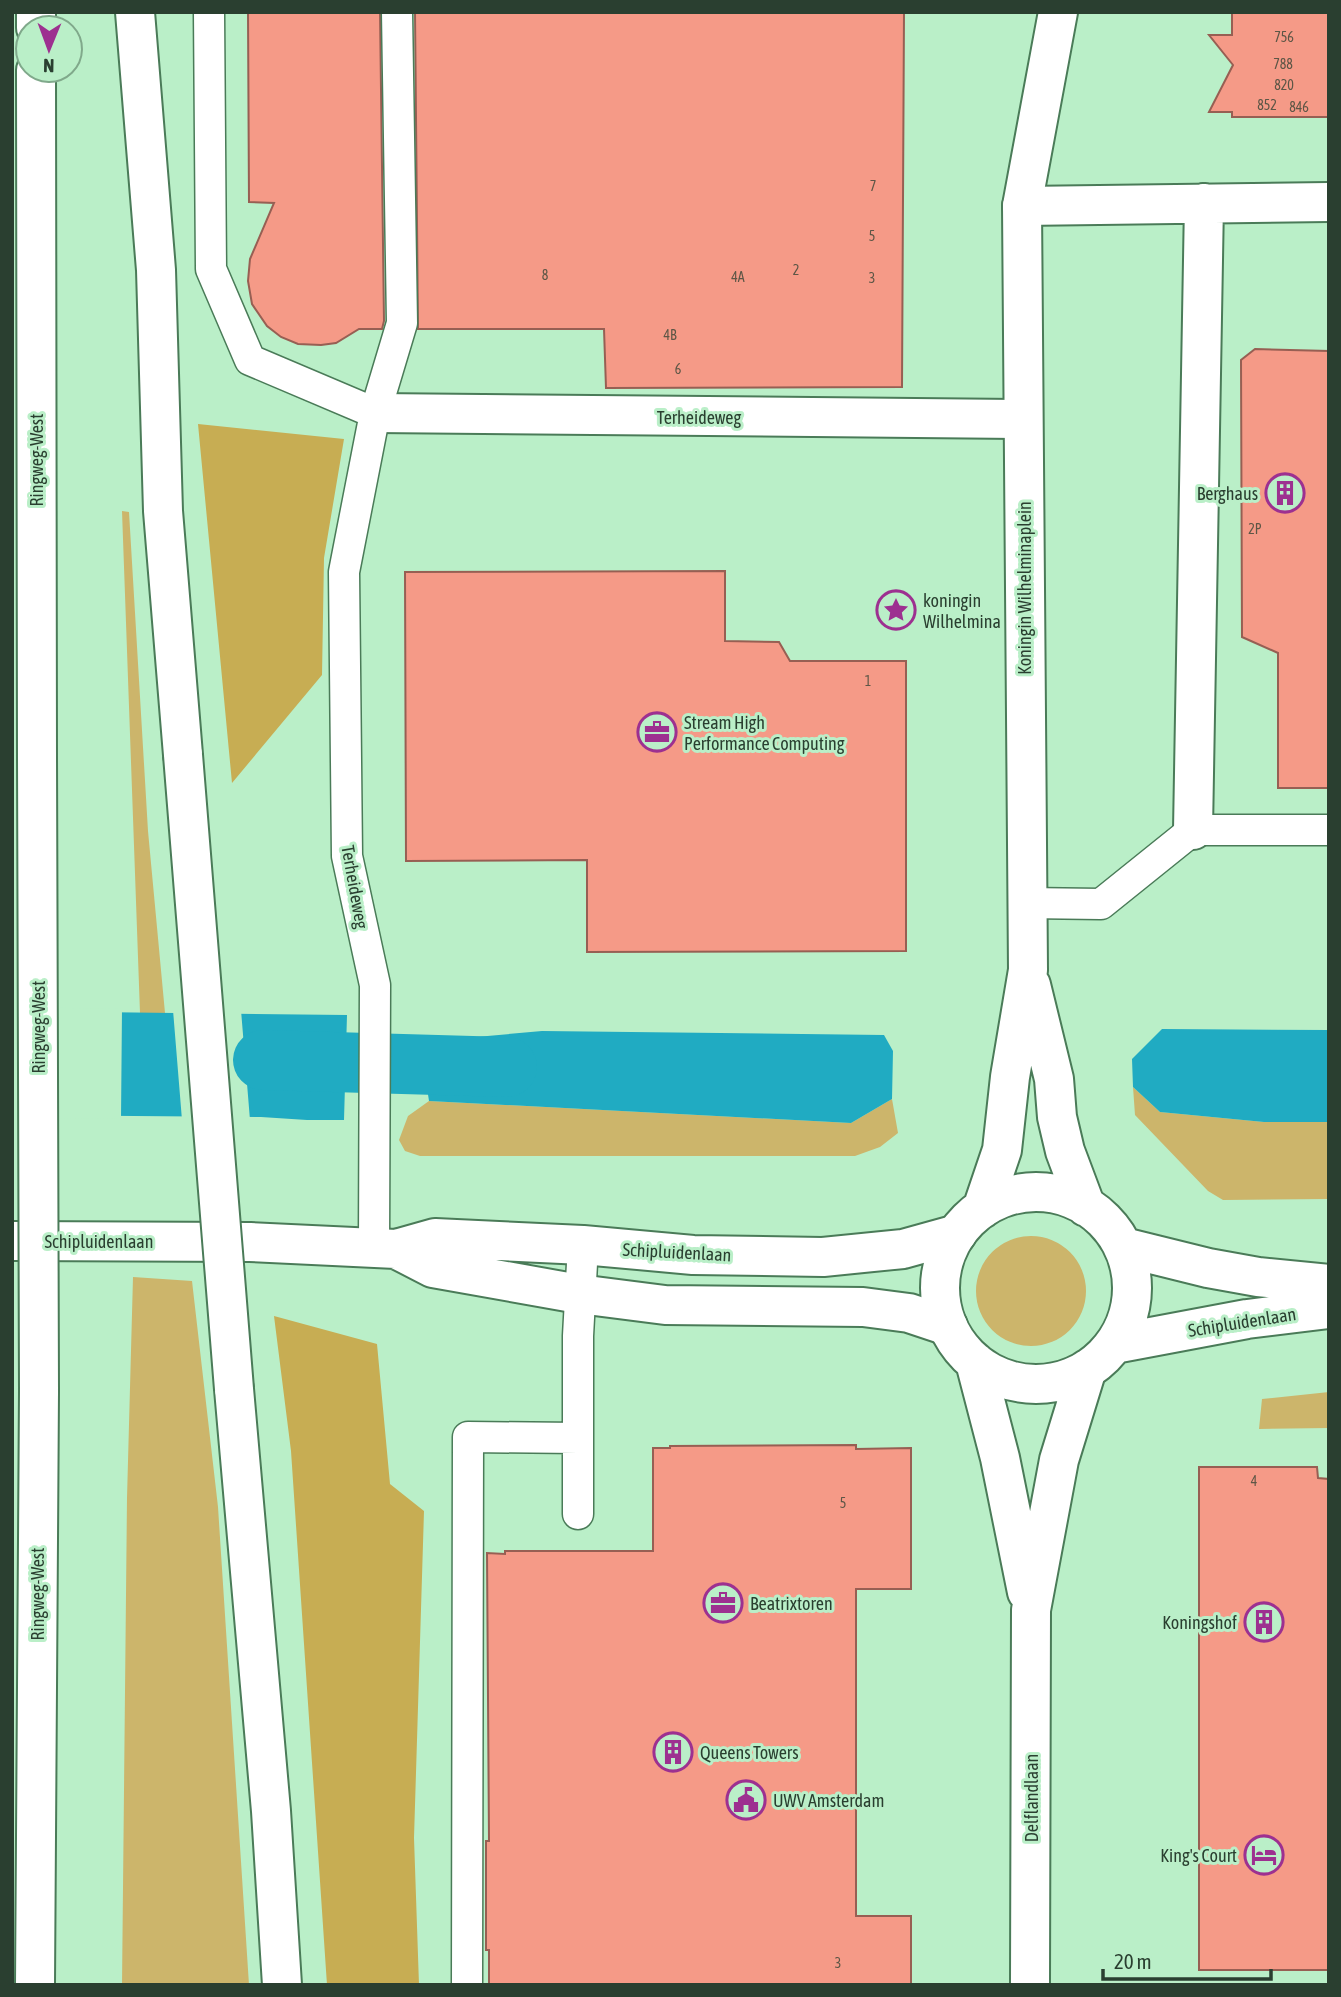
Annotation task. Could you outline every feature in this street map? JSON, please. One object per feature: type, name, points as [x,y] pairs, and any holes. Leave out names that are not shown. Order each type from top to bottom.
[{"type":"main road","points":[[135,12],[156,270],[163,511],[271,1811],[282,1985]]},
{"type":"main road","name":"Koningin Wilhelminaplein","points":[[970,1222],[1002,1150],[1010,1077],[1028,971],[1022,206],[1058,12]]},
{"type":"main road","name":"Ringweg-West","points":[[35,1985],[38,1391],[36,84]]},
{"type":"main road","points":[[1022,206],[1329,202]]},
{"type":"main road","points":[[1193,830],[1205,203]]},
{"type":"main road","name":"Terheideweg","points":[[375,413],[1023,419]]},
{"type":"main road","name":"Koningin Wilhelminaplein","points":[[1028,971],[1054,1079],[1057,1116],[1065,1151],[1086,1207]]},
{"type":"main road","points":[[1031,1193],[1064,1196],[1086,1207],[1105,1221],[1124,1247],[1129,1263],[1132,1295],[1125,1324],[1100,1357],[1059,1381],[1029,1384],[1001,1378],[975,1362],[948,1326],[943,1312],[941,1283],[949,1249],[970,1222],[998,1200],[1031,1193]]},
{"type":"main road","name":"Schipluidenlaan","points":[[12,1241],[250,1242],[385,1248],[435,1238],[583,1245],[693,1255],[823,1257],[904,1249],[970,1222]]},
{"type":"main road","name":"Schipluidenlaan","points":[[1124,1247],[1208,1268],[1258,1277],[1329,1284]]},
{"type":"main road","name":"Schipluidenlaan","points":[[385,1248],[433,1268],[579,1294],[665,1305],[863,1307],[909,1313],[948,1326]]},
{"type":"main road","name":"Schipluidenlaan","points":[[1100,1357],[1247,1319],[1329,1309]]},
{"type":"main road","name":"Delflandlaan","points":[[1030,1985],[1031,1611],[1059,1460],[1100,1357]]},
{"type":"main road","name":"Delflandlaan","points":[[975,1362],[1000,1458],[1031,1611]]},
{"type":"lane","points":[[209,12],[211,269],[250,360],[375,413]]},
{"type":"lane","name":"Terheideweg","points":[[385,1248],[376,1131],[375,985],[346,856],[344,572],[375,413],[402,323],[397,12]]},
{"type":"lane","points":[[1026,903],[1101,904],[1193,830],[1329,830]]},
{"type":"lane","points":[[578,1514],[579,1294],[583,1245]]},
{"type":"lane","points":[[467,1985],[468,1437],[578,1438]]},
{"type":"shaded area","points":[[198,424],[344,439],[324,558],[322,675],[232,783]]},
{"type":"shaded area","points":[[122,511],[129,512],[148,831],[165,1013],[140,1013]]},
{"type":"shaded area","points":[[1133,1087],[1160,1112],[1264,1122],[1329,1122],[1329,1199],[1223,1200],[1208,1191],[1135,1115]]},
{"type":"shaded area","points":[[892,1099],[898,1133],[880,1147],[855,1156],[420,1156],[405,1151],[399,1140],[408,1116],[429,1101],[851,1123]]},
{"type":"shaded area","points":[[1031,1236],[1052,1240],[1070,1252],[1082,1270],[1086,1291],[1082,1312],[1070,1330],[1052,1342],[1031,1346],[1010,1342],[992,1330],[980,1312],[976,1291],[980,1270],[992,1252],[1010,1240]]},
{"type":"shaded area","points":[[133,1277],[192,1281],[218,1507],[249,1985],[122,1985],[127,1498]]},
{"type":"shaded area","points":[[274,1316],[377,1344],[390,1484],[424,1511],[414,1838],[419,1985],[327,1985],[291,1451]]},
{"type":"shaded area","points":[[1329,1392],[1329,1428],[1259,1429],[1262,1399]]},
{"type":"water","points":[[12,1011],[347,1015],[344,1120],[12,1115]]},
{"type":"water","points":[[1162,1029],[1329,1030],[1329,1122],[1264,1122],[1160,1112],[1133,1087],[1132,1059]]},
{"type":"water","points":[[542,1031],[884,1035],[893,1051],[892,1099],[851,1123],[429,1101],[420,1042]]},
{"type":"pier","points":[[12,1007],[122,1009],[121,1119],[12,1118]]},
{"type":"pier","points":[[173,1010],[241,1010],[250,1120],[182,1120]]},
{"type":"building","points":[[248,12],[380,12],[382,329],[359,329],[336,343],[298,344],[281,337],[267,326],[252,304],[248,281],[250,259],[274,203],[249,202]]},
{"type":"building","points":[[415,12],[904,12],[902,387],[606,388],[604,329],[418,329]]},
{"type":"building","points":[[1232,12],[1329,12],[1329,117],[1232,117],[1232,112],[1209,112],[1233,65],[1209,35],[1232,35]]},
{"type":"building","name":"Berghaus","points":[[1255,349],[1329,351],[1329,788],[1278,788],[1278,653],[1242,637],[1241,360]]},
{"type":"building","points":[[725,571],[725,641],[779,642],[790,661],[906,661],[906,951],[587,952],[587,860],[406,861],[405,572]]},
{"type":"building","name":"Queens Towers","points":[[856,1445],[856,1449],[911,1448],[911,1589],[856,1589],[856,1916],[911,1916],[911,1985],[489,1985],[489,1950],[486,1950],[486,1841],[489,1841],[487,1553],[653,1551],[653,1448]]},
{"type":"building","name":"Koningshof","points":[[1199,1467],[1317,1467],[1318,1478],[1329,1479],[1329,1970],[1199,1970]]},
{"type":"waterway","points":[[263,1060],[507,1067]]},
{"type":"place","name":"Berghaus","points":[[1285,493]]},
{"type":"place","name":"koningin Wilhelmina","points":[[896,610]]},
{"type":"place","name":"Stream High Performance Computing","points":[[657,732]]},
{"type":"place","name":"Beatrixtoren","points":[[723,1603]]},
{"type":"place","name":"Koningshof","points":[[1264,1622]]},
{"type":"place","name":"Queens Towers","points":[[673,1752]]},
{"type":"place","name":"UWV Amsterdam","points":[[746,1800]]},
{"type":"place","name":"King's Court","points":[[1264,1855]]}]
